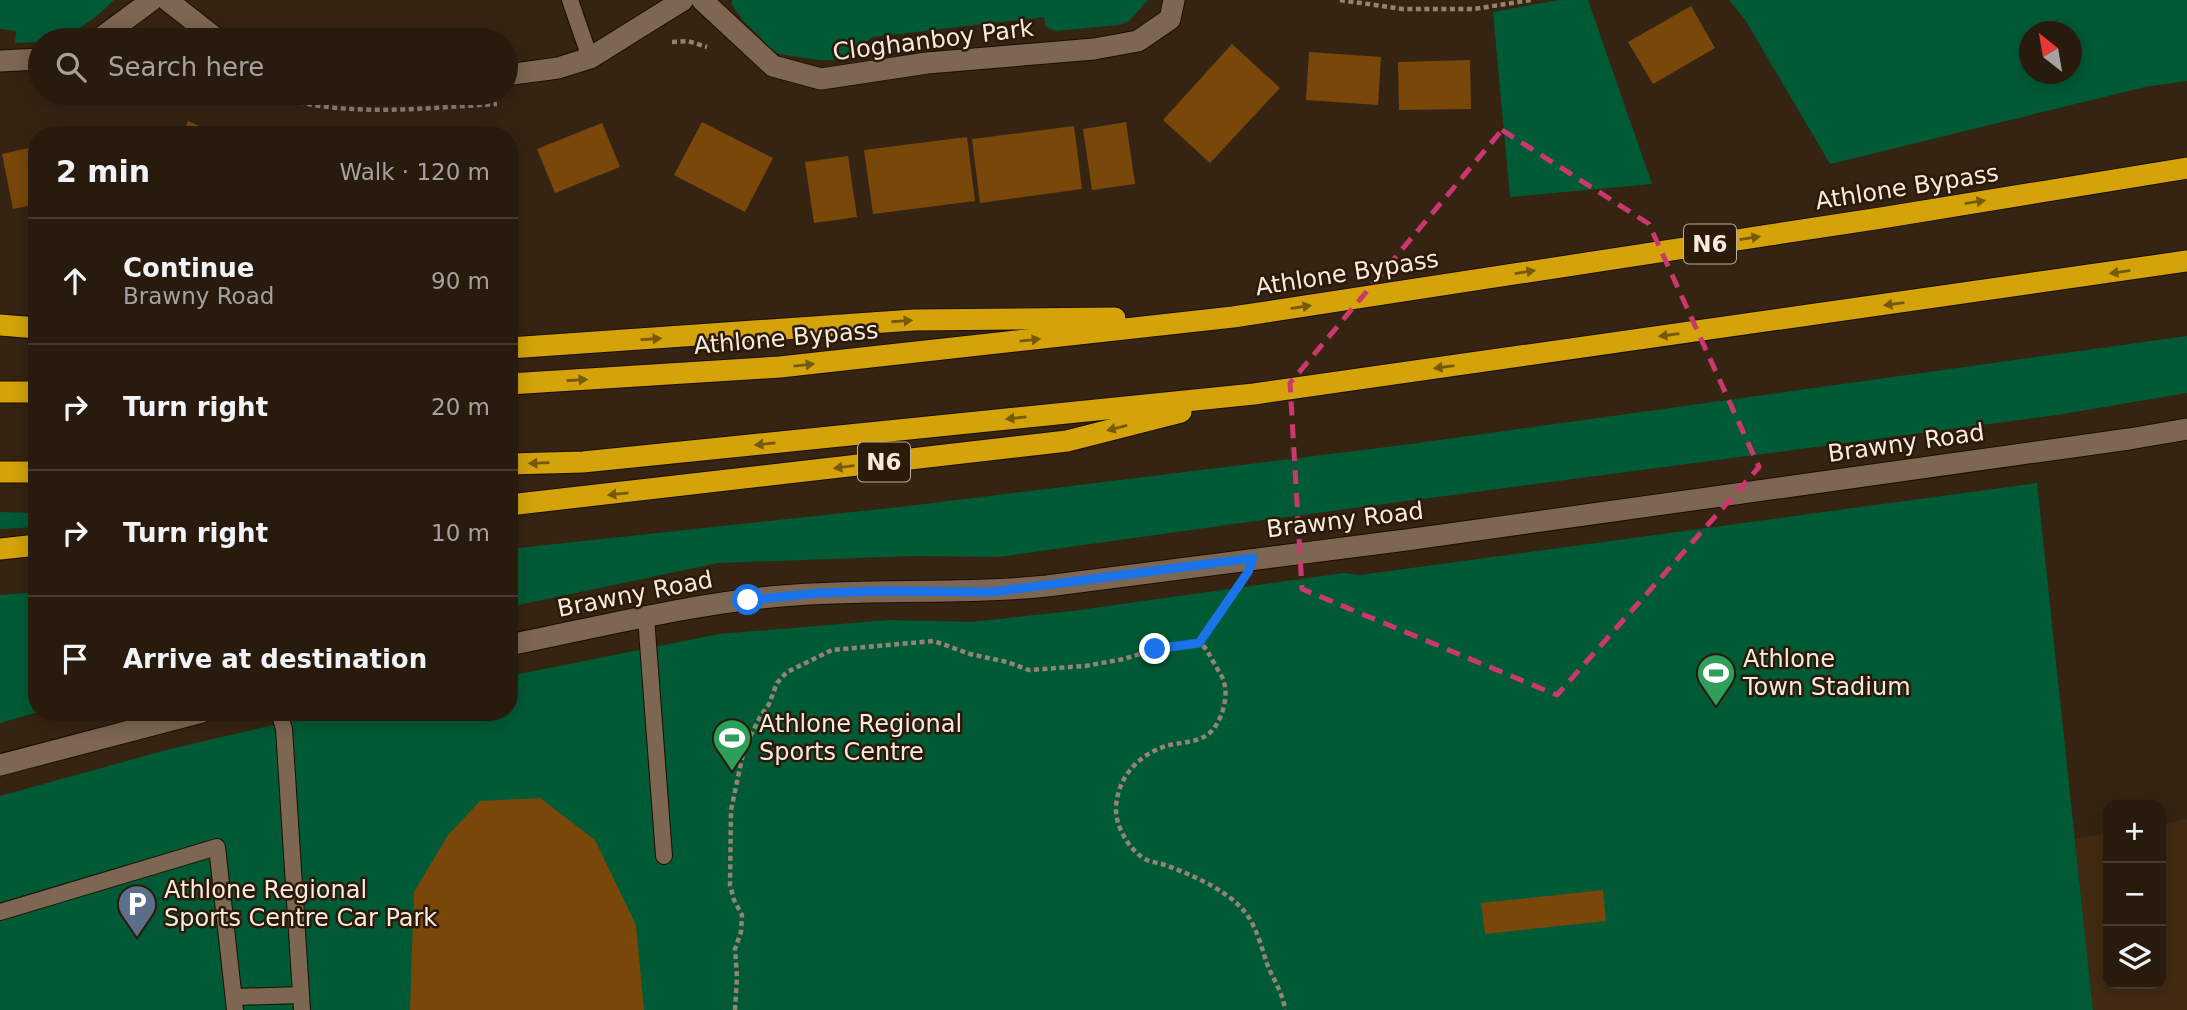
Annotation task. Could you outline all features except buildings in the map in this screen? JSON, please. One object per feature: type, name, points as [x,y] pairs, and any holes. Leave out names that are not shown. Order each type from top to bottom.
[{"type":"highway","name":"Athlone Bypass","points":[[518,383],[780,367],[1233,317],[1881,218],[2187,168]]},
{"type":"highway","name":"N6","points":[[518,464],[583,462],[1255,394],[2187,261]]},
{"type":"highway","name":"N6","points":[[518,347],[914,320],[1233,317]]},
{"type":"highway","points":[[0,325],[28,327]]},
{"type":"highway","points":[[0,392],[28,392]]},
{"type":"highway","name":"N6","points":[[518,504],[1067,441],[1255,394]]},
{"type":"highway","points":[[0,472],[28,472]]},
{"type":"highway","points":[[0,549],[28,546]]},
{"type":"street","points":[[114,28],[152,0]]},
{"type":"street","points":[[167,0],[203,28]]},
{"type":"street","points":[[518,73],[558,68],[590,58],[683,0]]},
{"type":"street","name":"Cloghanboy Park","points":[[702,0],[773,66],[821,79],[927,63],[1094,49],[1138,41],[1170,19],[1174,0]]},
{"type":"street","points":[[0,61],[28,60]]},
{"type":"street","name":"Brawny Road","points":[[518,643],[646,617],[748,600],[819,593],[992,592],[1406,540],[2187,429]]},
{"type":"street","points":[[0,765],[168,721]]},
{"type":"lane","points":[[570,0],[590,58]]},
{"type":"lane","points":[[646,617],[664,856]]},
{"type":"lane","points":[[0,912],[218,847],[235,1003],[301,1002],[282,721]]},
{"type":"path","points":[[1340,0],[1403,9],[1474,9],[1531,0]]},
{"type":"path","points":[[1199,643],[1248,572],[1253,558]]},
{"type":"path","points":[[735,1010],[735,949],[741,932],[742,915],[730,885],[731,810],[744,749],[769,704],[777,683],[787,673],[832,650],[934,641],[1029,670],[1085,666],[1124,659],[1155,649],[1199,643],[1205,646],[1224,681],[1224,703],[1217,726],[1206,736],[1158,750],[1133,765],[1119,787],[1116,820],[1127,839],[1146,859],[1197,879],[1223,893],[1245,913],[1263,946],[1271,972],[1284,997],[1285,1010]]},
{"type":"highlighted area","points":[[1502,130],[1649,224],[1759,467],[1557,695],[1302,589],[1290,383]]},
{"type":"shaded area","points":[[2187,819],[2187,1010],[2093,1010],[2075,839],[2103,834],[2103,989],[2166,989],[2166,823]]},
{"type":"green space","points":[[0,0],[114,0],[78,28],[28,28],[28,42],[15,43],[16,31],[0,29]]},
{"type":"green space","points":[[732,0],[1148,0],[1129,21],[1119,25],[1056,31],[1046,27],[1044,17],[873,37],[840,60],[820,60],[779,54],[771,50],[743,21],[732,5]]},
{"type":"green space","points":[[1559,0],[1588,0],[1652,184],[1510,197],[1493,12]]},
{"type":"green space","points":[[1729,0],[2187,0],[2187,81],[2145,87],[1830,164],[1746,21]]},
{"type":"green space","points":[[2187,336],[2187,393],[2057,415],[999,557],[914,556],[718,563],[518,605],[518,548],[908,506],[1411,444]]},
{"type":"green space","points":[[2037,483],[2093,1010],[0,1010],[0,796],[170,749],[290,721],[518,721],[518,674],[719,634],[888,620],[971,622],[1072,611],[1344,573],[1360,575]]},
{"type":"green space","points":[[0,512],[28,513],[28,527],[0,529]]},
{"type":"green space","points":[[28,593],[28,715],[0,723],[0,595]]},
{"type":"place","name":"Athlone Town Stadium","points":[[1716,707]]},
{"type":"place","name":"Athlone Regional Sports Centre","points":[[732,772]]},
{"type":"place","name":"Athlone Regional Sports Centre Car Park","points":[[137,938]]},
{"type":"route","points":[[748,600],[819,593],[992,592],[1253,558],[1248,572],[1199,643],[1155,649]]}]
